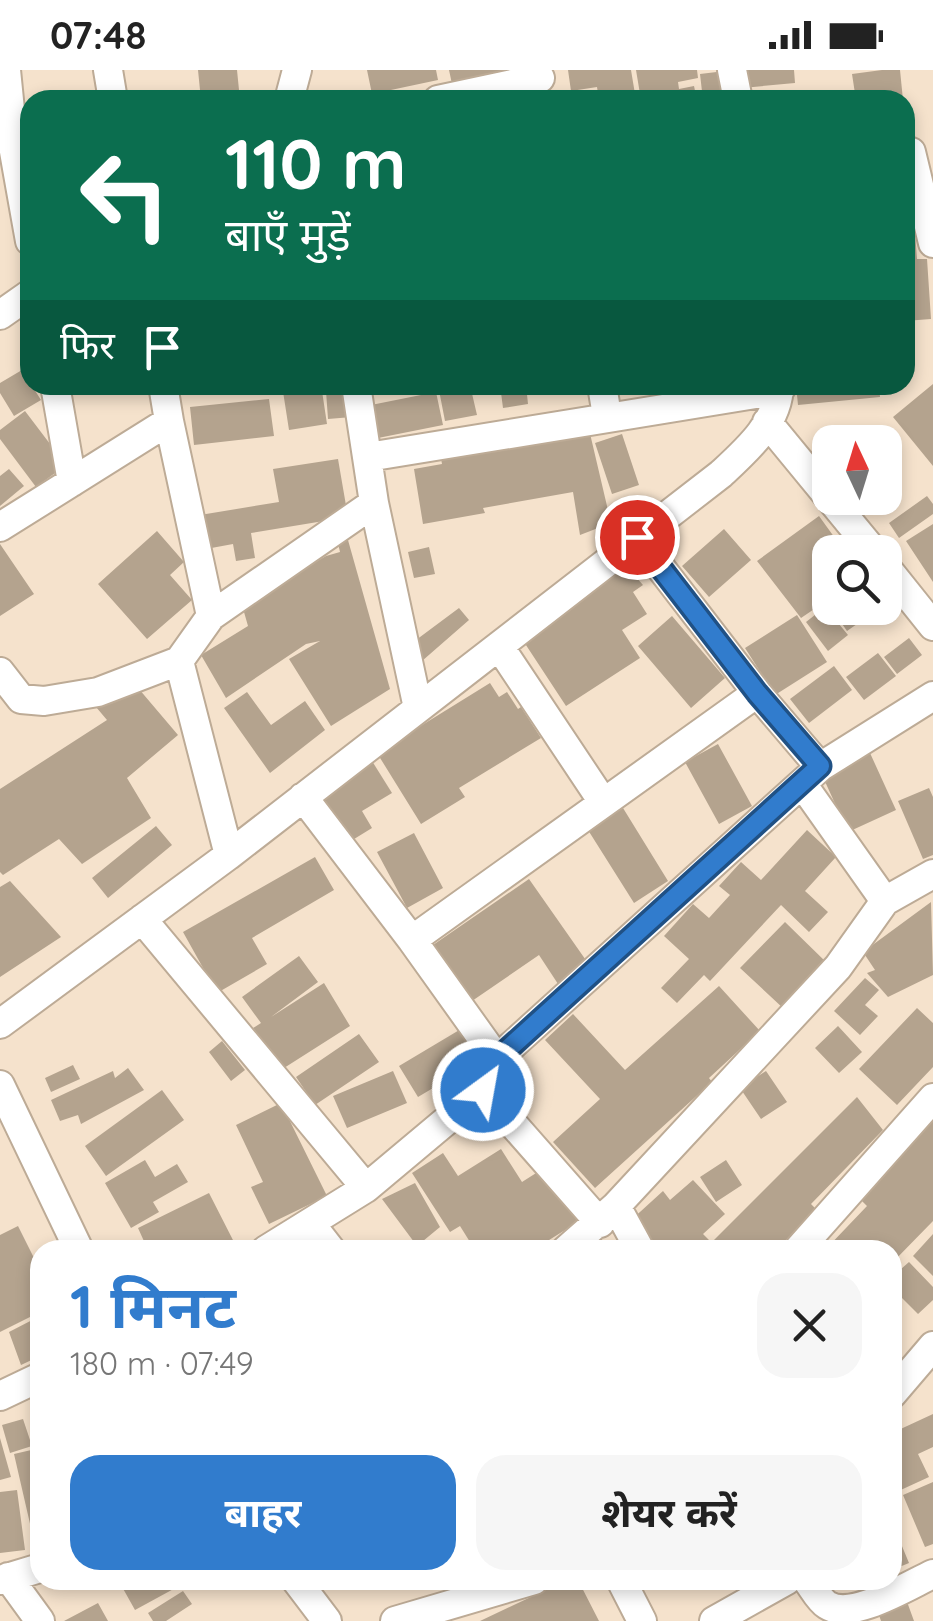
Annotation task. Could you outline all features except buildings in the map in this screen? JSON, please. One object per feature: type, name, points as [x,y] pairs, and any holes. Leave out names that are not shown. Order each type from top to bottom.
[{"type":"street","points":[[6,70],[10,110],[4,115],[20,193]]},
{"type":"street","points":[[499,90],[541,83]]},
{"type":"street","points":[[916,152],[933,242]]},
{"type":"street","points":[[58,395],[72,482]]},
{"type":"street","points":[[165,395],[212,616]]},
{"type":"street","points":[[358,395],[374,503],[418,708]]},
{"type":"street","points":[[604,395],[608,416]]},
{"type":"street","points":[[368,457],[737,395]]},
{"type":"street","points":[[0,1024],[228,855],[721,474],[745,452],[768,422],[777,408],[779,395]]},
{"type":"street","points":[[0,527],[169,421]]},
{"type":"street","points":[[768,422],[860,535]]},
{"type":"street","points":[[0,672],[21,699],[44,701],[98,692],[178,662],[212,616],[374,503]]},
{"type":"street","points":[[637,537],[757,693],[812,776],[885,901]]},
{"type":"street","points":[[902,587],[933,626]]},
{"type":"street","points":[[498,646],[604,802]]},
{"type":"street","points":[[178,662],[228,855]]},
{"type":"street","points":[[412,940],[757,693]]},
{"type":"street","points":[[282,1240],[366,1188],[483,1090],[497,1059],[812,776],[933,696]]},
{"type":"street","points":[[303,797],[497,1059]]},
{"type":"street","points":[[578,1240],[608,1215],[838,967],[885,901],[933,874]]},
{"type":"street","points":[[142,920],[366,1188]]},
{"type":"street","points":[[0,1085],[74,1240]]},
{"type":"street","points":[[483,1090],[631,1240]]},
{"type":"street","points":[[807,1240],[933,1098]]},
{"type":"street","points":[[310,1223],[324,1240]]},
{"type":"street","points":[[902,1382],[933,1346]]},
{"type":"street","points":[[0,1396],[30,1382]]},
{"type":"street","points":[[30,1571],[4,1578],[40,1621]]},
{"type":"street","points":[[902,1589],[933,1574]]},
{"type":"street","points":[[304,1590],[328,1621]]},
{"type":"street","points":[[395,1621],[500,1590]]},
{"type":"street","points":[[625,1590],[642,1621]]},
{"type":"street","points":[[714,1621],[769,1590]]},
{"type":"street","points":[[814,1590],[824,1604],[837,1610],[871,1604],[900,1590]]},
{"type":"route","points":[[483,1090],[497,1059],[820,766],[757,693],[637,537]]}]
